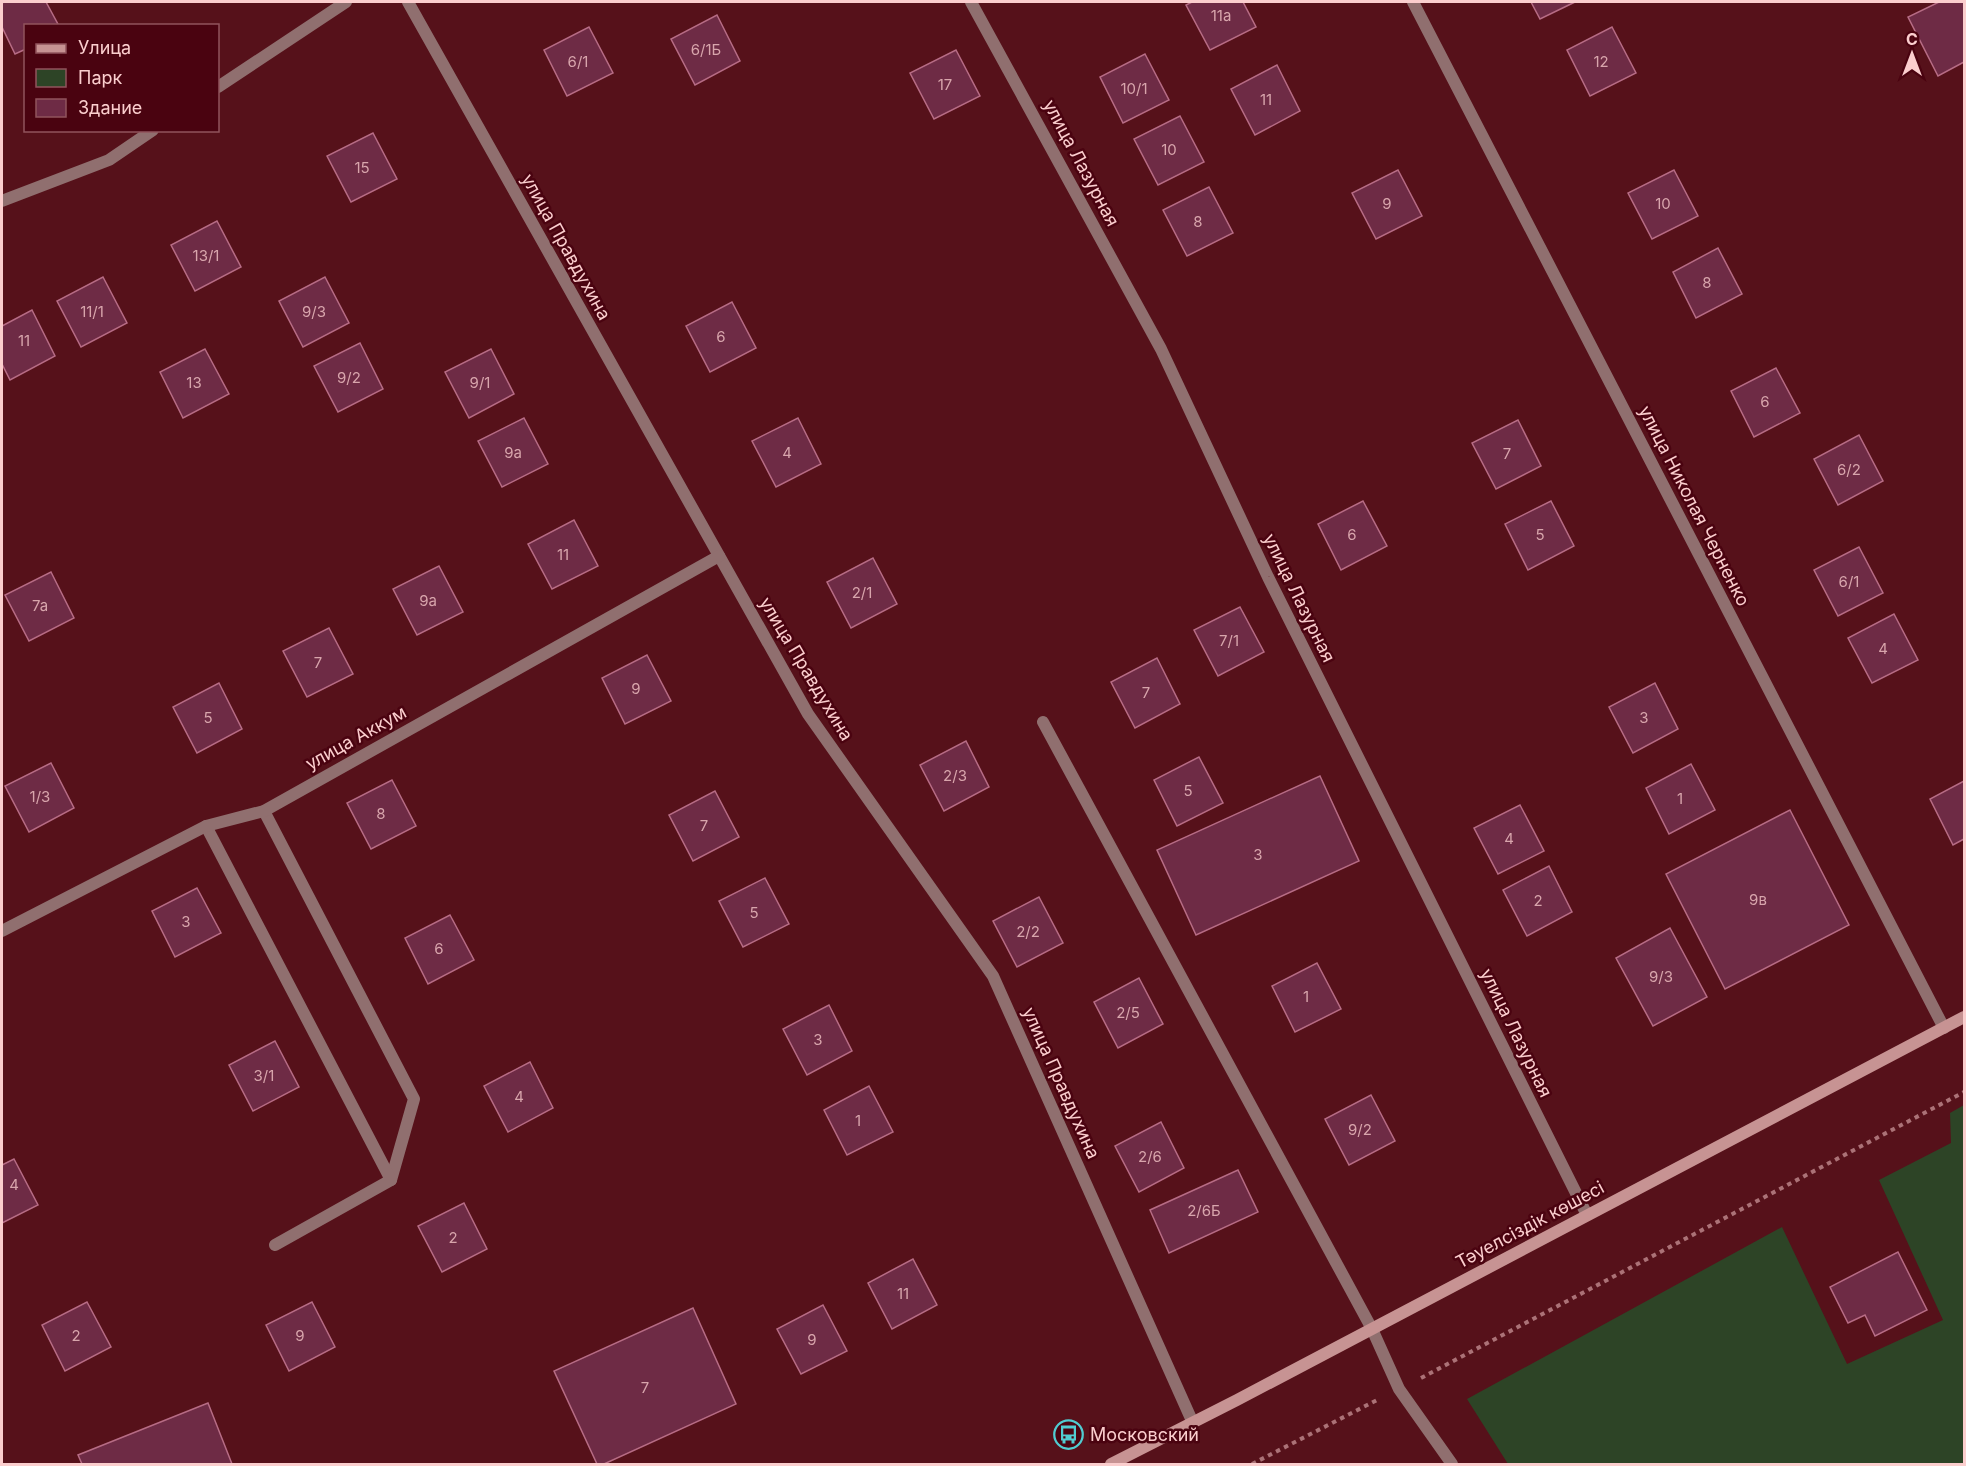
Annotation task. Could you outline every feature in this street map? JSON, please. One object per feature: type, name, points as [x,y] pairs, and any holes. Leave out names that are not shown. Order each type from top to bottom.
[{"type":"main road","name":"Тәуелсіздік көшесі","points":[[1111,1464],[1965,1017]]},
{"type":"street","points":[[219,86],[346,2]]},
{"type":"street","name":"улица Правдухина","points":[[408,2],[808,714],[993,976],[1193,1423]]},
{"type":"street","name":"улица Лазурная","points":[[971,2],[1161,349],[1268,577],[1587,1215]]},
{"type":"street","name":"улица Николая Черненко","points":[[1413,2],[1944,1028]]},
{"type":"street","points":[[2,201],[109,160],[150,132]]},
{"type":"street","name":"улица Аккум","points":[[2,932],[206,826],[264,811],[719,556]]},
{"type":"street","points":[[1043,722],[1372,1329],[1399,1389],[1452,1464]]},
{"type":"street","points":[[264,811],[414,1099],[391,1180],[275,1245]]},
{"type":"street","points":[[206,826],[391,1180]]},
{"type":"path","points":[[1252,1464],[1965,1092]]},
{"type":"green space","points":[[1964,1105],[1964,1464],[1508,1464],[1467,1399],[1782,1227],[1847,1364],[1943,1320],[1879,1180],[1951,1143],[1950,1113]]},
{"type":"building","points":[[46,2],[58,24],[24,24],[24,50],[15,54],[2,27],[2,3]]},
{"type":"building","points":[[1192,2],[1243,2],[1256,27],[1210,50],[1186,5]]},
{"type":"building","points":[[1531,2],[1575,2],[1540,19]]},
{"type":"building","points":[[1939,2],[1964,2],[1964,62],[1938,76],[1908,17]]},
{"type":"building","points":[[717,15],[740,61],[695,85],[671,39]]},
{"type":"building","points":[[589,27],[613,73],[567,96],[544,50]]},
{"type":"building","points":[[1612,27],[1636,73],[1590,96],[1567,50]]},
{"type":"building","points":[[956,50],[980,96],[934,119],[910,73]]},
{"type":"building","points":[[1145,54],[1169,100],[1123,123],[1100,77]]},
{"type":"building","points":[[1277,65],[1300,111],[1255,135],[1231,89]]},
{"type":"building","points":[[1180,116],[1204,162],[1158,185],[1134,139]]},
{"type":"building","points":[[373,133],[397,179],[351,202],[327,156]]},
{"type":"building","points":[[1398,170],[1422,216],[1376,239],[1352,193]]},
{"type":"building","points":[[1674,170],[1698,216],[1652,239],[1628,193]]},
{"type":"building","points":[[1209,187],[1233,233],[1187,256],[1163,210]]},
{"type":"building","points":[[217,221],[241,267],[195,291],[171,245]]},
{"type":"building","points":[[1718,248],[1742,294],[1696,318],[1673,272]]},
{"type":"building","points":[[103,277],[127,323],[81,347],[57,301]]},
{"type":"building","points":[[325,277],[349,323],[303,347],[279,301]]},
{"type":"building","points":[[732,302],[756,348],[710,372],[686,326]]},
{"type":"building","points":[[32,310],[55,356],[10,380],[2,364],[2,326]]},
{"type":"building","points":[[360,343],[383,389],[338,412],[314,366]]},
{"type":"building","points":[[205,349],[229,394],[183,418],[160,372]]},
{"type":"building","points":[[491,349],[514,394],[469,418],[445,372]]},
{"type":"building","points":[[1776,368],[1800,413],[1754,437],[1731,391]]},
{"type":"building","points":[[524,418],[548,464],[502,487],[478,441]]},
{"type":"building","points":[[798,418],[821,464],[776,487],[752,441]]},
{"type":"building","points":[[1518,420],[1541,466],[1496,489],[1472,443]]},
{"type":"building","points":[[1859,435],[1883,481],[1838,505],[1814,459]]},
{"type":"building","points":[[1363,501],[1387,546],[1341,570],[1318,524]]},
{"type":"building","points":[[1551,501],[1574,546],[1528,570],[1505,524]]},
{"type":"building","points":[[574,520],[598,566],[552,589],[528,544]]},
{"type":"building","points":[[1859,547],[1883,593],[1838,616],[1814,570]]},
{"type":"building","points":[[873,558],[897,604],[851,628],[827,582]]},
{"type":"building","points":[[439,566],[463,612],[417,635],[393,589]]},
{"type":"building","points":[[51,572],[74,618],[29,641],[5,595]]},
{"type":"building","points":[[1240,607],[1264,652],[1218,676],[1194,630]]},
{"type":"building","points":[[1894,614],[1918,660],[1872,683],[1848,638]]},
{"type":"building","points":[[329,628],[353,674],[307,697],[283,651]]},
{"type":"building","points":[[647,655],[671,701],[625,724],[602,678]]},
{"type":"building","points":[[1157,658],[1180,704],[1135,728],[1111,682]]},
{"type":"building","points":[[219,683],[242,729],[197,753],[173,707]]},
{"type":"building","points":[[1655,683],[1678,729],[1633,753],[1609,707]]},
{"type":"building","points":[[966,741],[989,787],[944,811],[920,765]]},
{"type":"building","points":[[1199,757],[1223,803],[1177,826],[1154,780]]},
{"type":"building","points":[[51,763],[74,808],[29,832],[5,786]]},
{"type":"building","points":[[1691,764],[1715,810],[1669,834],[1646,788]]},
{"type":"building","points":[[1320,776],[1359,861],[1196,935],[1157,850]]},
{"type":"building","points":[[392,780],[416,826],[371,849],[347,803]]},
{"type":"building","points":[[1964,781],[1964,839],[1953,845],[1930,799]]},
{"type":"building","points":[[715,791],[739,837],[693,861],[669,815]]},
{"type":"building","points":[[1520,805],[1544,851],[1498,874],[1474,828]]},
{"type":"building","points":[[1790,810],[1849,925],[1725,989],[1666,874]]},
{"type":"building","points":[[1549,866],[1572,912],[1527,936],[1503,890]]},
{"type":"building","points":[[765,878],[789,924],[743,947],[719,901]]},
{"type":"building","points":[[197,888],[221,933],[175,957],[152,911]]},
{"type":"building","points":[[1039,897],[1063,943],[1017,967],[993,921]]},
{"type":"building","points":[[450,915],[474,960],[428,984],[405,938]]},
{"type":"building","points":[[1670,928],[1707,997],[1653,1026],[1616,958]]},
{"type":"building","points":[[1317,963],[1341,1009],[1295,1032],[1272,986]]},
{"type":"building","points":[[1139,978],[1163,1024],[1118,1048],[1094,1002]]},
{"type":"building","points":[[829,1005],[852,1051],[807,1075],[783,1029]]},
{"type":"building","points":[[275,1041],[299,1087],[253,1111],[229,1065]]},
{"type":"building","points":[[530,1062],[553,1108],[508,1132],[484,1086]]},
{"type":"building","points":[[869,1086],[893,1132],[847,1155],[824,1110]]},
{"type":"building","points":[[1371,1095],[1395,1141],[1349,1165],[1325,1119]]},
{"type":"building","points":[[1161,1122],[1184,1168],[1139,1192],[1115,1146]]},
{"type":"building","points":[[14,1159],[38,1205],[2,1223],[2,1165]]},
{"type":"building","points":[[1238,1170],[1258,1212],[1169,1253],[1150,1210]]},
{"type":"building","points":[[464,1203],[487,1249],[442,1272],[418,1226]]},
{"type":"building","points":[[1898,1252],[1927,1310],[1875,1336],[1865,1315],[1848,1323],[1830,1287]]},
{"type":"building","points":[[913,1259],[937,1305],[892,1329],[868,1283]]},
{"type":"building","points":[[87,1302],[111,1347],[65,1371],[42,1325]]},
{"type":"building","points":[[312,1302],[335,1347],[289,1371],[266,1325]]},
{"type":"building","points":[[823,1305],[847,1351],[801,1374],[777,1329]]},
{"type":"building","points":[[693,1308],[736,1404],[604,1464],[597,1464],[554,1371]]},
{"type":"building","points":[[208,1403],[232,1464],[82,1464],[78,1455]]},
{"type":"place","name":"Московский","points":[[1069,1435]]}]
